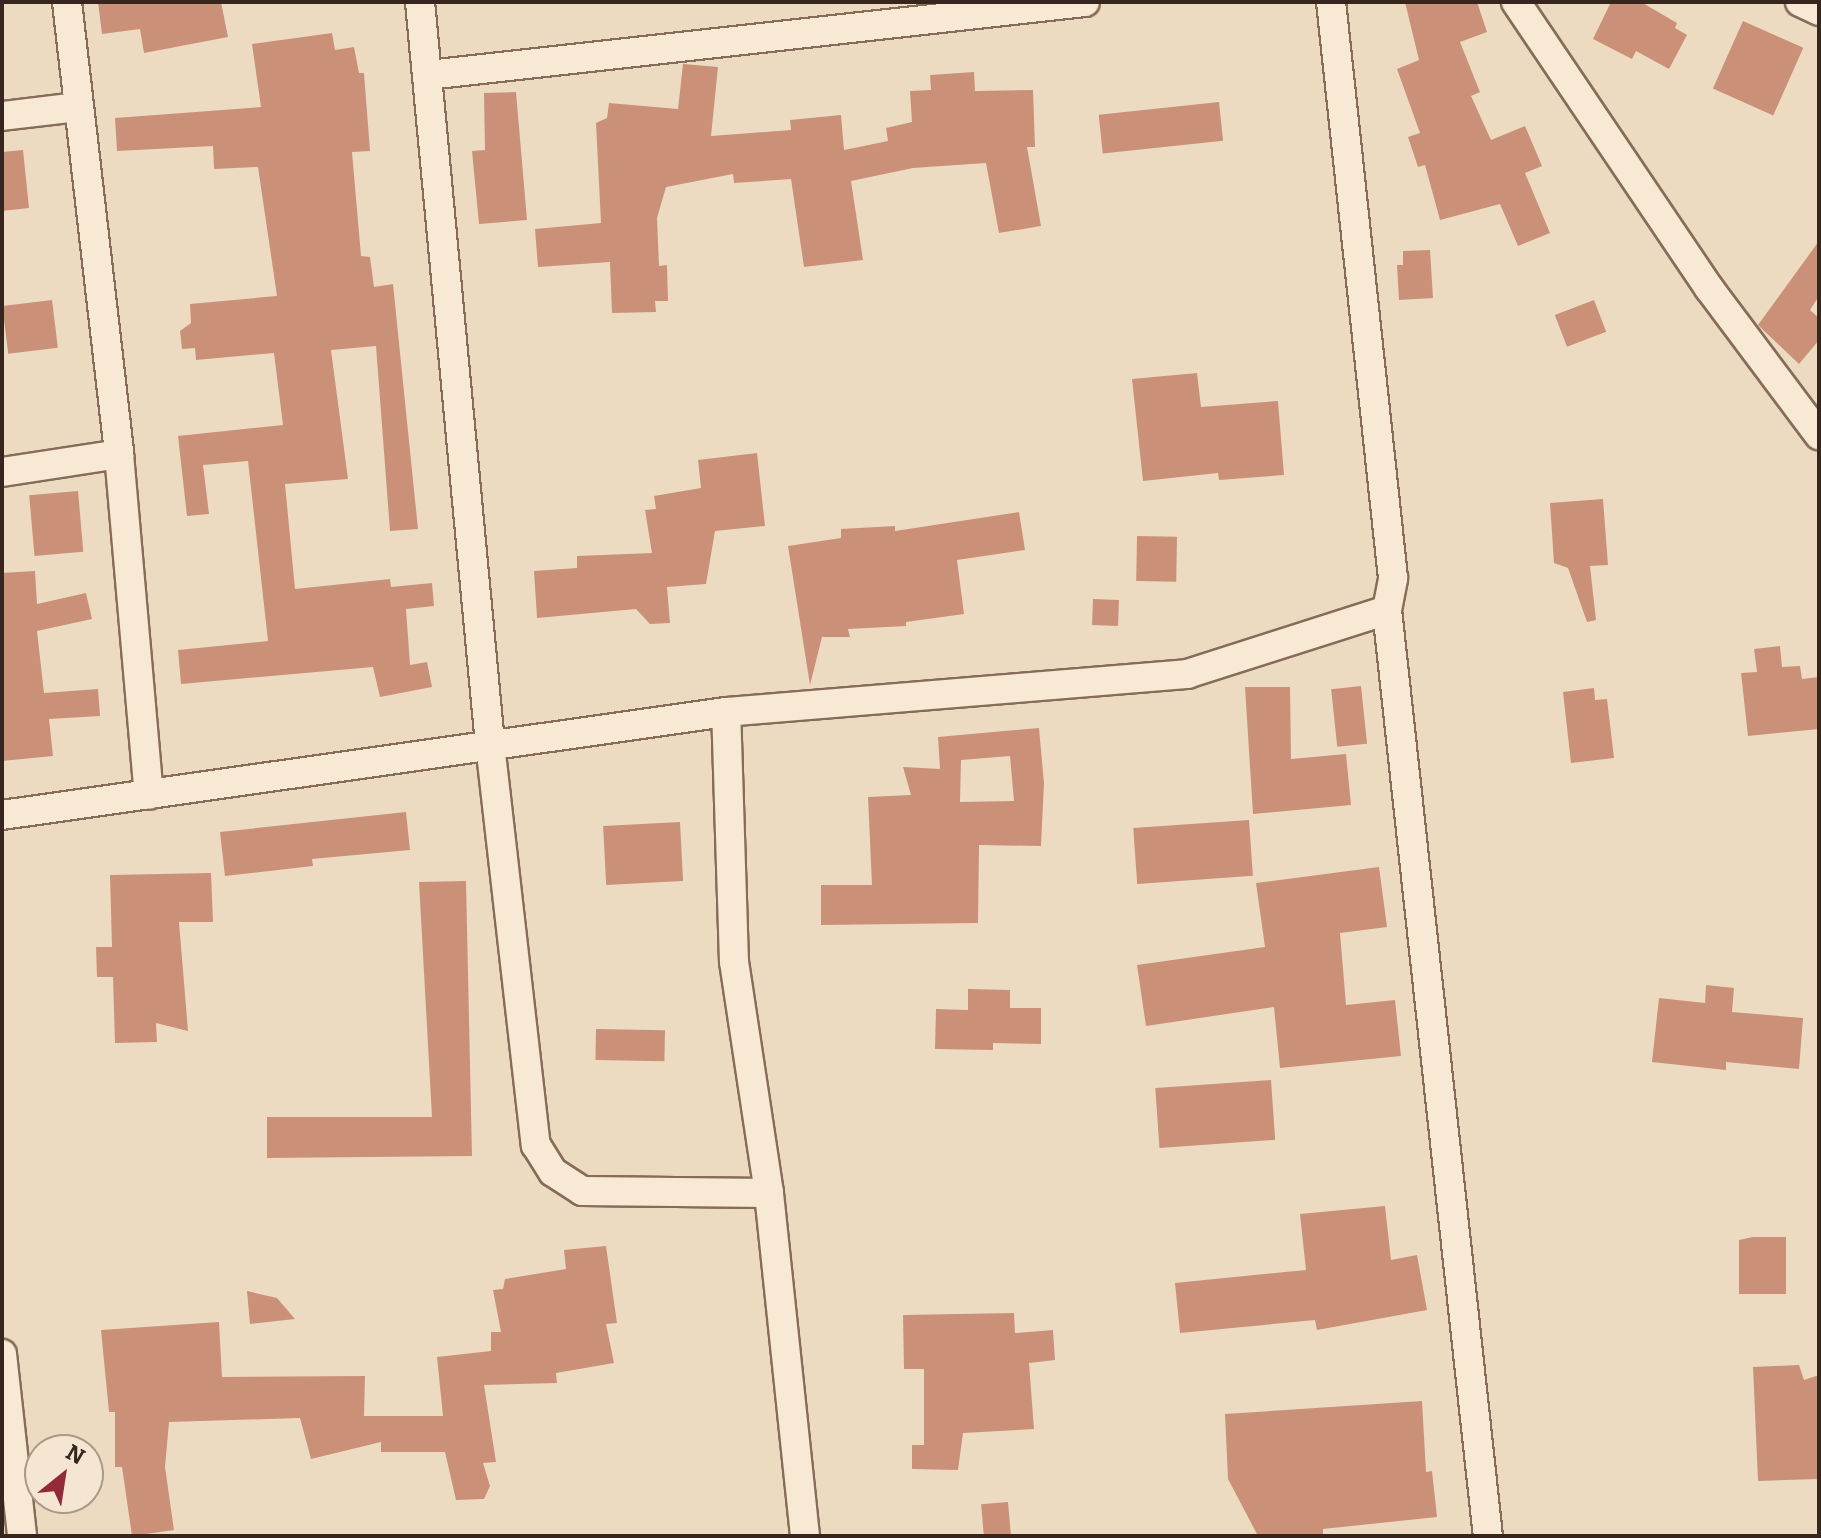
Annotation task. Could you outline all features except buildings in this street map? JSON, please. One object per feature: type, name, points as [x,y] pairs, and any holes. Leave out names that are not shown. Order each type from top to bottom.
[{"type":"street","points":[[67,2],[119,454],[149,795]]},
{"type":"street","points":[[420,2],[490,744],[536,1145],[553,1172],[582,1191],[769,1193]]},
{"type":"street","points":[[428,75],[1085,2]]},
{"type":"street","points":[[1331,2],[1393,578],[1387,610],[1488,1536]]},
{"type":"street","points":[[1516,2],[1709,288],[1819,435]]},
{"type":"street","points":[[1800,2],[1819,11]]},
{"type":"street","points":[[2,116],[78,107]]},
{"type":"street","points":[[2,472],[119,454]]},
{"type":"street","points":[[2,815],[726,712],[1187,674],[1387,610]]},
{"type":"street","points":[[726,712],[734,962],[769,1193],[805,1536]]},
{"type":"street","points":[[2,1354],[22,1536]]}]
